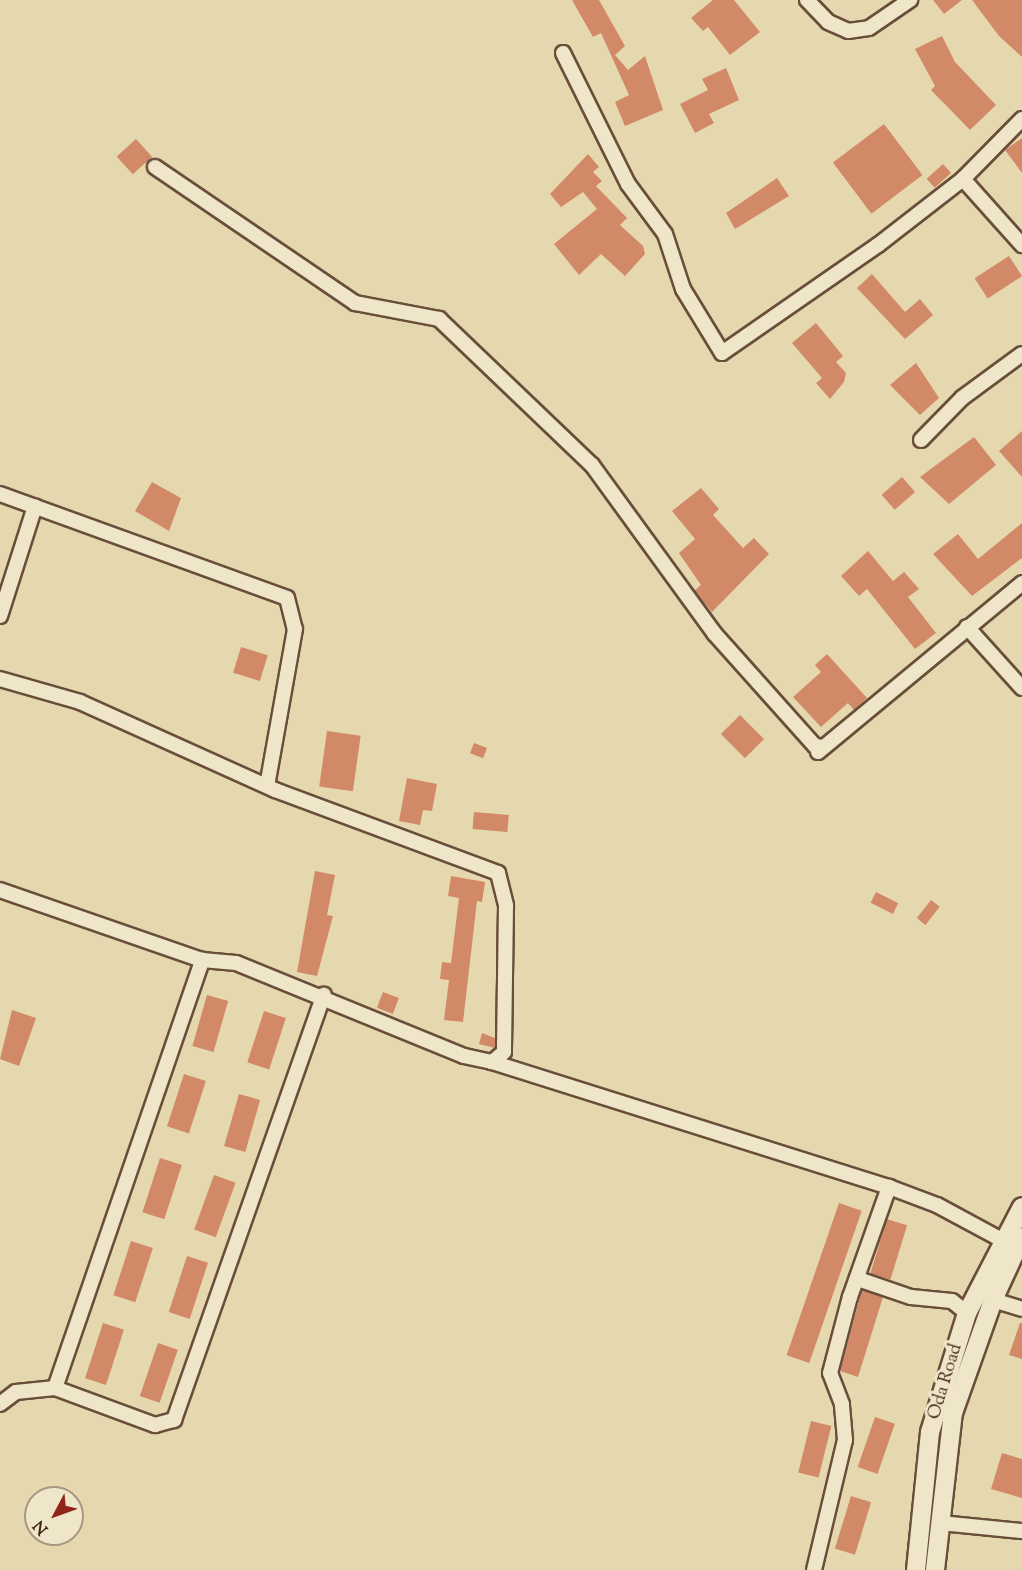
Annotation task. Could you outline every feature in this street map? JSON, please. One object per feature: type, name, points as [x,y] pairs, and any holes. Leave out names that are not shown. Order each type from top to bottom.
[{"type":"street","points":[[807,0],[828,22],[848,31],[869,28],[910,0]]},
{"type":"street","points":[[563,53],[628,184],[665,234],[683,289],[722,353],[856,261],[963,179],[1022,119]]},
{"type":"street","points":[[155,167],[355,303],[439,319],[592,465],[714,633],[815,746],[823,747],[816,753],[1022,583]]},
{"type":"street","points":[[963,179],[1022,245]]},
{"type":"street","points":[[921,440],[962,398],[1022,354]]},
{"type":"street","points":[[0,494],[279,591],[290,601],[293,640],[267,786]]},
{"type":"street","points":[[0,616],[35,506]]},
{"type":"street","points":[[967,627],[1022,688]]},
{"type":"street","points":[[0,680],[80,702],[267,786],[498,873],[507,906],[506,1046],[492,1062]]},
{"type":"street","points":[[0,890],[202,960],[236,963],[324,995],[464,1056],[492,1062],[889,1187],[937,1205],[1002,1240]]},
{"type":"street","points":[[55,1388],[202,960]]},
{"type":"street","points":[[0,1404],[16,1392],[55,1388],[155,1425],[174,1420],[324,995]]},
{"type":"street","points":[[814,1570],[845,1440],[842,1404],[830,1372],[889,1187]]},
{"type":"street","name":"Oda Road","points":[[916,1570],[930,1432],[967,1313],[1002,1240],[1022,1207]]},
{"type":"street","name":"Oda Road","points":[[935,1570],[953,1413],[993,1300],[1022,1237]]},
{"type":"street","points":[[858,1279],[911,1297],[951,1301],[967,1313]]},
{"type":"street","points":[[993,1300],[1022,1309]]},
{"type":"street","points":[[940,1523],[1022,1531]]},
{"type":"building","points":[[572,0],[599,0],[625,46],[615,55],[628,70],[645,56],[663,110],[625,126],[615,102],[629,95],[601,33],[593,37]]},
{"type":"building","points":[[713,0],[734,0],[760,32],[730,55],[708,27],[703,31],[691,18]]},
{"type":"building","points":[[933,0],[962,0],[944,14]]},
{"type":"building","points":[[972,0],[1022,0],[1022,57],[999,36]]},
{"type":"building","points":[[942,36],[955,62],[996,105],[970,130],[931,90],[935,86],[915,49]]},
{"type":"building","points":[[726,68],[739,100],[709,114],[714,123],[695,133],[680,104],[708,90],[702,79]]},
{"type":"building","points":[[884,124],[923,175],[871,214],[833,163]]},
{"type":"building","points":[[1022,138],[1022,173],[1005,150]]},
{"type":"building","points":[[136,139],[152,157],[133,174],[117,156]]},
{"type":"building","points":[[588,154],[599,167],[593,172],[602,181],[596,186],[627,218],[620,225],[643,246],[645,254],[625,276],[601,254],[579,275],[554,244],[597,209],[583,192],[561,207],[550,194]]},
{"type":"building","points":[[943,164],[951,173],[935,188],[927,179]]},
{"type":"building","points":[[777,178],[789,196],[735,229],[726,213]]},
{"type":"building","points":[[1009,256],[1022,276],[988,298],[975,278]]},
{"type":"building","points":[[872,274],[905,312],[920,299],[933,315],[905,339],[857,288]]},
{"type":"building","points":[[816,323],[843,356],[836,362],[846,373],[844,382],[830,399],[816,383],[822,378],[792,343]]},
{"type":"building","points":[[916,363],[939,398],[920,415],[890,385]]},
{"type":"building","points":[[1022,431],[1022,477],[999,451]]},
{"type":"building","points":[[974,437],[996,465],[949,504],[920,477]]},
{"type":"building","points":[[902,477],[915,492],[895,510],[882,495]]},
{"type":"building","points":[[152,482],[181,498],[169,531],[135,511]]},
{"type":"building","points":[[701,488],[719,509],[713,515],[743,548],[754,538],[769,554],[712,612],[694,591],[701,585],[679,553],[695,539],[672,511]]},
{"type":"building","points":[[1022,523],[1022,558],[972,596],[933,554],[958,534],[978,559]]},
{"type":"building","points":[[868,551],[893,581],[904,572],[919,589],[908,597],[936,633],[915,649],[867,589],[859,596],[841,576]]},
{"type":"building","points":[[241,647],[268,655],[260,681],[233,673]]},
{"type":"building","points":[[827,654],[867,698],[854,710],[848,703],[821,727],[793,697],[821,672],[815,665]]},
{"type":"building","points":[[740,715],[764,739],[745,758],[721,734]]},
{"type":"building","points":[[327,731],[361,736],[353,791],[319,786]]},
{"type":"building","points":[[474,743],[487,748],[483,758],[470,753]]},
{"type":"building","points":[[407,778],[437,784],[432,811],[423,810],[420,825],[399,821]]},
{"type":"building","points":[[474,812],[509,815],[507,832],[473,829]]},
{"type":"building","points":[[315,871],[335,875],[327,915],[333,916],[317,976],[297,972]]},
{"type":"building","points":[[451,876],[485,882],[482,902],[477,901],[463,1022],[444,1020],[449,980],[440,979],[442,962],[451,963],[459,898],[448,896]]},
{"type":"building","points":[[876,892],[898,903],[893,914],[871,903]]},
{"type":"building","points":[[931,900],[940,907],[926,925],[917,918]]},
{"type":"building","points":[[383,992],[399,998],[393,1014],[377,1008]]},
{"type":"building","points":[[207,995],[228,1001],[214,1052],[192,1046]]},
{"type":"building","points":[[12,1010],[36,1018],[19,1066],[0,1059]]},
{"type":"building","points":[[264,1011],[286,1018],[269,1069],[247,1062]]},
{"type":"building","points":[[482,1033],[495,1038],[495,1048],[479,1044]]},
{"type":"building","points":[[184,1074],[206,1081],[189,1133],[167,1126]]},
{"type":"building","points":[[239,1094],[260,1100],[245,1152],[224,1146]]},
{"type":"building","points":[[160,1158],[182,1165],[164,1219],[142,1212]]},
{"type":"building","points":[[214,1175],[236,1183],[216,1237],[194,1230]]},
{"type":"building","points":[[839,1203],[862,1211],[809,1363],[787,1355]]},
{"type":"building","points":[[887,1219],[907,1225],[890,1280],[870,1274]]},
{"type":"building","points":[[131,1241],[153,1248],[135,1302],[113,1295]]},
{"type":"building","points":[[187,1256],[208,1263],[190,1319],[169,1312]]},
{"type":"building","points":[[862,1290],[883,1297],[858,1377],[840,1371]]},
{"type":"building","points":[[103,1323],[124,1330],[106,1385],[85,1378]]},
{"type":"building","points":[[1020,1323],[1022,1323],[1022,1359],[1009,1355]]},
{"type":"building","points":[[158,1343],[178,1350],[160,1403],[140,1396]]},
{"type":"building","points":[[875,1417],[895,1424],[878,1474],[858,1467]]},
{"type":"building","points":[[811,1421],[831,1426],[819,1478],[798,1472]]},
{"type":"building","points":[[1002,1453],[1022,1459],[1022,1498],[991,1489]]},
{"type":"building","points":[[851,1496],[871,1502],[855,1555],[835,1549]]}]
